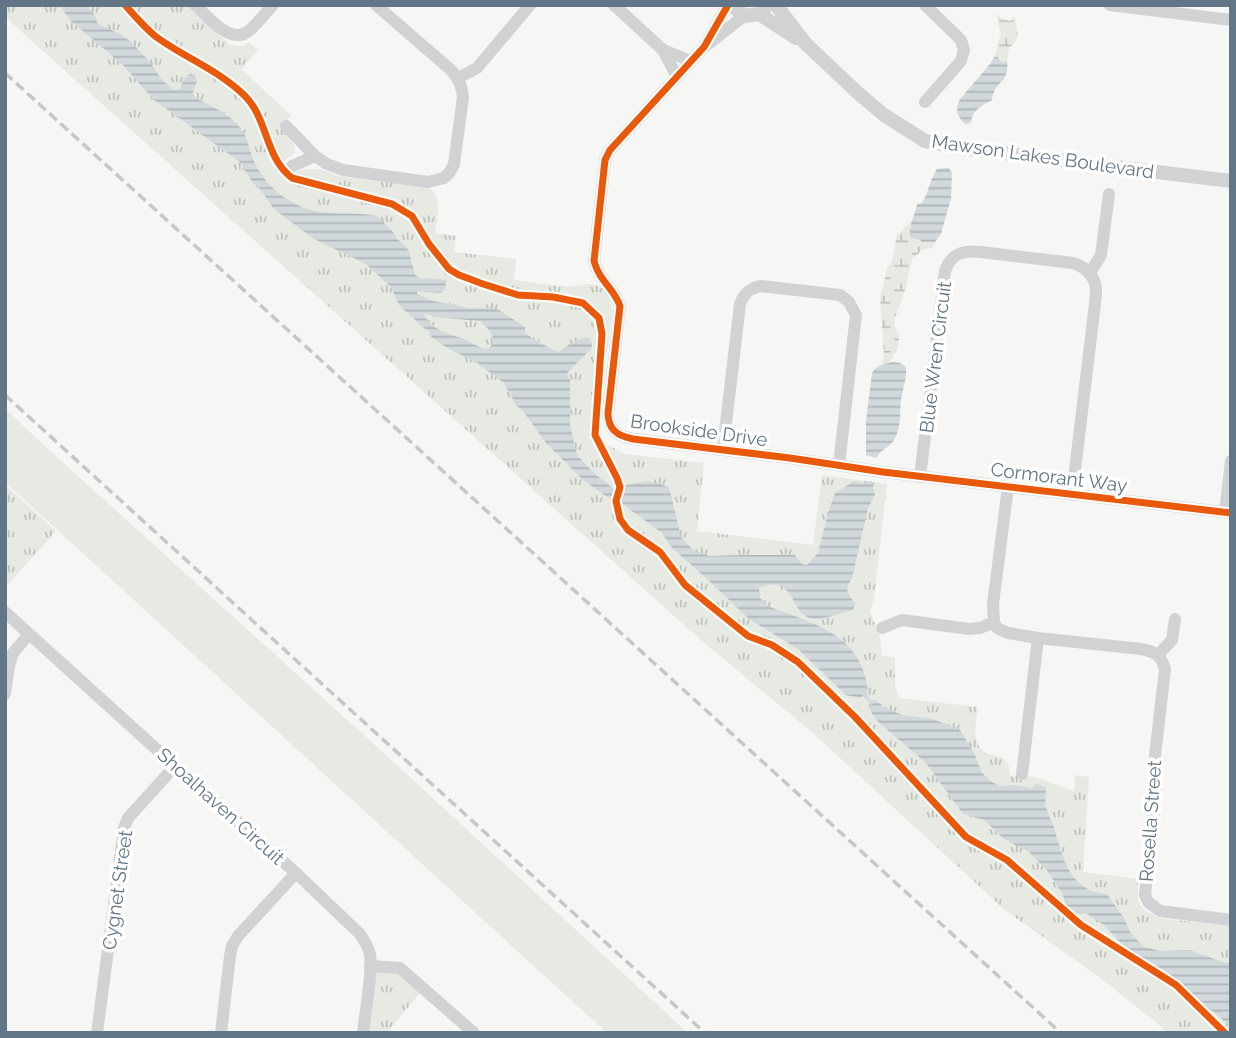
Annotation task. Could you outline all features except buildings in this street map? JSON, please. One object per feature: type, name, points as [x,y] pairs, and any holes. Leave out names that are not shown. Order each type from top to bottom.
[{"type":"street","points":[[195,5],[226,32],[236,35],[249,31],[273,5]]},
{"type":"street","points":[[286,126],[315,156],[343,170],[428,182],[444,178],[450,172],[454,164],[462,87],[458,78],[376,5]]},
{"type":"street","points":[[458,78],[477,68],[530,5]]},
{"type":"street","points":[[614,5],[663,50],[677,77]]},
{"type":"street","name":"Mawson Lakes Boulevard","points":[[730,5],[757,12],[806,44]]},
{"type":"street","name":"Brookside Drive","points":[[730,5],[704,47],[610,150],[605,160],[594,261],[598,274],[619,301],[620,312],[607,418],[612,429],[621,436],[883,472]]},
{"type":"street","name":"Mawson Lakes Boulevard","points":[[776,5],[806,44],[858,93],[884,115],[925,141],[969,149],[1231,181]]},
{"type":"street","points":[[925,5],[961,40],[964,50],[961,61],[925,102]]},
{"type":"street","points":[[1110,5],[1169,9],[1231,20]]},
{"type":"street","name":"Brookside Drive","points":[[704,47],[757,12]]},
{"type":"street","points":[[663,50],[691,61]]},
{"type":"street","points":[[292,166],[315,156]]},
{"type":"street","points":[[1072,495],[1097,290],[1090,274],[1101,255],[1110,194]]},
{"type":"street","name":"Blue Wren Circuit","points":[[920,477],[945,271],[953,256],[970,251],[1073,263],[1082,266],[1090,274]]},
{"type":"street","points":[[723,449],[740,304],[747,291],[761,286],[840,295],[849,302],[856,315],[839,465]]},
{"type":"street","points":[[1228,513],[1231,461]]},
{"type":"street","name":"Cormorant Way","points":[[883,472],[1228,513]]},
{"type":"street","points":[[1008,487],[993,604],[994,622],[1003,632],[1142,649],[1158,655],[1172,640],[1175,619]]},
{"type":"street","name":"Shoalhaven Circuit","points":[[5,612],[296,873],[360,934],[369,953],[370,966],[363,1033]]},
{"type":"street","points":[[882,628],[902,621],[969,629],[994,622]]},
{"type":"street","points":[[5,694],[13,653],[29,634]]},
{"type":"street","points":[[1022,774],[1038,638]]},
{"type":"street","name":"Rosella Street","points":[[1158,655],[1163,660],[1165,669],[1155,756],[1156,791],[1144,895],[1153,907],[1160,911],[1231,920]]},
{"type":"street","name":"Cygnet Street","points":[[97,1033],[124,828],[128,818],[175,766]]},
{"type":"street","points":[[221,1033],[232,946],[296,873]]},
{"type":"street","points":[[370,966],[400,968],[474,1033]]},
{"type":"green space","points":[[5,5],[186,5],[230,45],[242,46],[249,42],[258,50],[241,69],[291,115],[280,128],[295,149],[295,153],[284,161],[288,172],[318,170],[337,176],[426,187],[432,190],[437,200],[435,233],[456,236],[454,252],[516,259],[514,280],[560,286],[590,284],[600,287],[608,296],[612,312],[600,415],[602,442],[625,454],[704,463],[697,531],[813,545],[822,475],[887,484],[874,599],[870,611],[880,637],[882,656],[895,657],[895,686],[899,698],[978,707],[975,729],[977,742],[981,749],[1006,761],[1010,775],[1035,777],[1074,791],[1075,775],[1089,777],[1083,872],[1138,879],[1141,906],[1159,918],[1231,926],[1231,1033],[1169,1033],[1099,977],[1006,911],[814,734],[702,641],[5,17]]},
{"type":"green space","points":[[996,13],[1002,19],[1010,21],[1015,16],[1018,35],[1009,48],[1007,61],[1001,62],[998,57],[994,57],[1001,34]]},
{"type":"green space","points":[[911,221],[909,227],[915,239],[935,242],[932,248],[922,250],[912,259],[894,321],[899,336],[898,348],[889,363],[882,364],[884,353],[880,299],[897,235]]},
{"type":"green space","points":[[5,409],[688,1033],[607,1033],[5,482]]},
{"type":"green space","points":[[5,485],[56,531],[5,588]]},
{"type":"green space","points":[[370,966],[391,966],[424,988],[387,1033],[363,1033]]},
{"type":"shaded area","points":[[59,5],[87,5],[98,24],[129,40],[173,90],[179,89],[190,74],[195,75],[197,81],[192,95],[236,123],[245,136],[261,175],[286,199],[320,212],[377,216],[406,246],[415,275],[421,279],[446,280],[445,290],[441,293],[417,291],[417,294],[433,301],[499,310],[525,327],[525,332],[534,340],[558,352],[577,340],[589,338],[591,349],[567,373],[570,380],[570,425],[577,455],[613,488],[614,493],[609,498],[584,481],[546,443],[516,405],[504,383],[476,362],[430,336],[429,330],[399,305],[391,287],[366,264],[314,239],[274,209],[240,162],[154,100],[123,65],[71,21]],"holes":[[[424,313],[434,317],[480,321],[489,330],[494,340],[492,345],[488,349],[484,348],[445,332],[430,323]]]},
{"type":"shaded area","points":[[994,57],[998,57],[1001,62],[1007,61],[1006,74],[992,100],[975,112],[971,123],[965,124],[958,113],[960,99]]},
{"type":"shaded area","points":[[949,168],[952,173],[951,198],[941,234],[935,242],[922,242],[910,237],[917,204],[922,203],[934,173],[937,169]]},
{"type":"shaded area","points":[[893,362],[906,367],[899,428],[893,441],[876,458],[866,455],[866,421],[872,373],[883,364]]},
{"type":"shaded area","points":[[646,481],[669,487],[681,537],[693,550],[709,556],[795,555],[802,564],[807,565],[818,553],[835,493],[854,481],[872,481],[875,495],[868,508],[847,589],[855,604],[853,610],[814,619],[805,616],[780,586],[759,588],[760,598],[768,606],[818,625],[845,643],[856,655],[864,671],[868,690],[861,698],[846,695],[798,649],[749,619],[672,548],[661,532],[620,501],[623,486]]},
{"type":"shaded area","points":[[874,699],[887,709],[903,715],[933,719],[960,730],[982,773],[992,782],[1000,786],[1032,788],[1037,784],[1046,788],[1046,808],[1070,873],[1085,887],[1107,894],[1124,918],[1130,932],[1144,947],[1160,951],[1190,950],[1225,963],[1231,961],[1231,1027],[1182,985],[1128,951],[1104,925],[1086,913],[1074,914],[1067,910],[1063,895],[1046,869],[1029,852],[1004,839],[984,820],[963,814],[926,763],[876,720],[868,706]]},
{"type":"waterway","points":[[614,493],[621,495]]},
{"type":"waterway","points":[[864,694],[871,703]]},
{"type":"railway","points":[[5,73],[1061,1033]]},
{"type":"railway","points":[[5,395],[705,1033]]},
{"type":"cycle path","points":[[125,5],[155,36],[212,71],[245,96],[253,105],[276,160],[292,178],[392,204],[412,216],[429,244],[449,269],[459,275],[518,295],[553,297],[583,303],[599,318],[602,334],[595,435],[617,478],[620,487],[616,501],[620,519],[628,530],[660,552],[685,585],[748,636],[772,645],[798,662],[855,717],[966,837],[1007,860],[1081,925],[1176,985],[1225,1033]]},
{"type":"cycle path","points":[[728,5],[704,47],[610,150],[605,160],[594,261],[599,274],[620,306],[608,413],[612,428],[633,439],[1231,513]]}]
